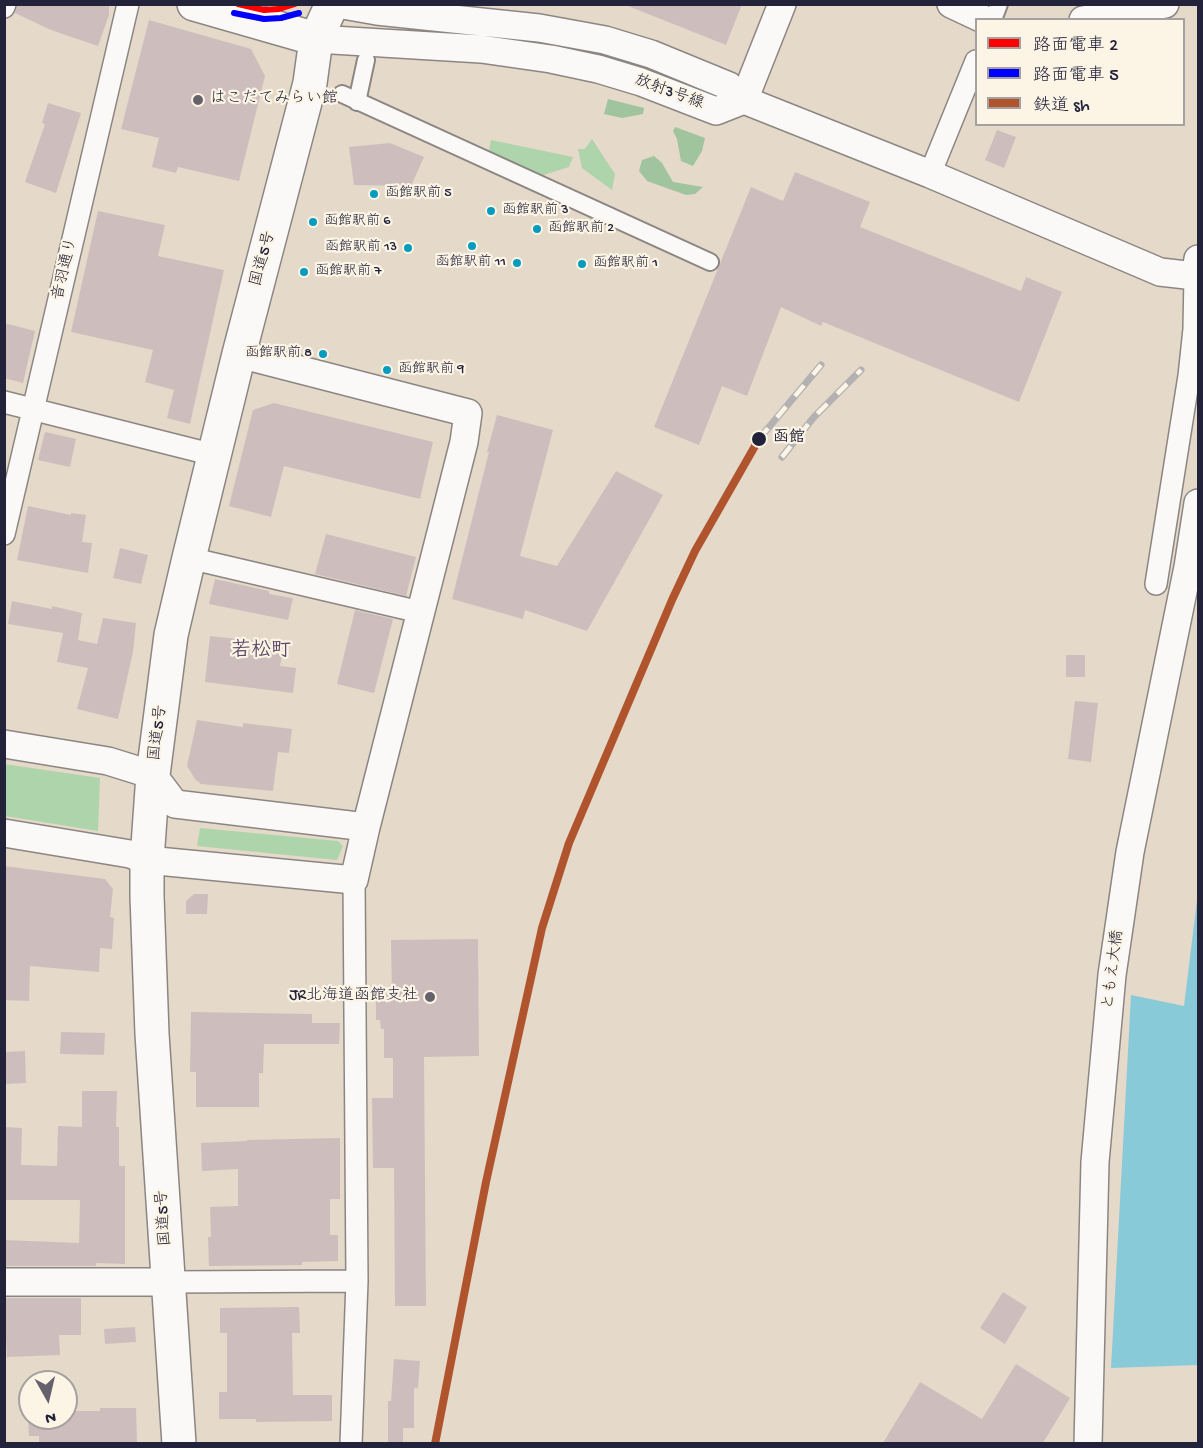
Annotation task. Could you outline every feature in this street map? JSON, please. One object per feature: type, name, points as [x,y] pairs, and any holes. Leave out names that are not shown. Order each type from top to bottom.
[{"type":"highway","points":[[194,4],[316,39]]},
{"type":"highway","points":[[304,4],[316,39]]},
{"type":"highway","points":[[316,39],[332,4]]},
{"type":"highway","name":"国道5号","points":[[179,1443],[152,1034],[147,860],[153,775],[171,635],[239,354],[310,83],[316,39]]},
{"type":"street","name":"音羽通り","points":[[4,534],[128,4]]},
{"type":"street","name":"放射3号線","points":[[316,39],[481,49],[551,59],[598,69],[641,82],[716,111],[744,100],[729,86],[651,54],[605,40],[539,28],[486,13],[377,11],[337,4]]},
{"type":"street","points":[[782,4],[744,100],[930,174],[1160,272],[1197,268],[1189,376],[1156,584]]},
{"type":"street","points":[[951,4],[981,18]]},
{"type":"street","points":[[1093,18],[1165,4]]},
{"type":"street","points":[[357,102],[366,60]]},
{"type":"street","points":[[930,174],[975,63]]},
{"type":"street","points":[[342,94],[710,262]]},
{"type":"street","points":[[239,354],[468,413],[464,442],[354,880],[357,1281],[351,1443]]},
{"type":"street","points":[[4,402],[214,455]]},
{"type":"street","name":"ともえ大橋","points":[[1088,1443],[1095,1162],[1112,975],[1130,852],[1188,567],[1198,503]]},
{"type":"street","points":[[189,558],[420,612]]},
{"type":"street","points":[[4,744],[108,761],[153,775],[175,804],[366,827]]},
{"type":"street","points":[[4,833],[130,854],[147,860],[354,880]]},
{"type":"street","points":[[4,1282],[357,1281]]},
{"type":"green space","points":[[608,99],[644,108],[643,114],[622,118],[604,114]]},
{"type":"green space","points":[[675,127],[705,138],[702,151],[693,166],[681,161],[677,139],[673,131]]},
{"type":"green space","points":[[592,139],[615,174],[612,190],[582,168],[578,149],[585,149]]},
{"type":"green space","points":[[491,140],[573,157],[569,167],[540,176],[489,151]]},
{"type":"green space","points":[[654,156],[662,163],[673,182],[703,187],[695,194],[686,195],[647,181],[639,171],[642,160]]},
{"type":"green space","points":[[4,764],[100,778],[98,831],[5,816]]},
{"type":"green space","points":[[200,828],[338,841],[343,846],[337,860],[197,846]]},
{"type":"water","points":[[1198,892],[1198,1365],[1111,1368],[1131,995],[1184,1006]]},
{"type":"building","points":[[17,4],[109,4],[109,15],[98,46],[51,30],[15,13]]},
{"type":"building","points":[[623,4],[742,4],[726,45]]},
{"type":"building","points":[[149,20],[251,49],[265,76],[239,181],[178,167],[176,173],[152,167],[159,138],[121,129]]},
{"type":"building","points":[[48,103],[81,113],[56,193],[25,182],[45,124],[42,123]]},
{"type":"building","points":[[997,130],[1016,137],[1004,168],[985,160]]},
{"type":"building","points":[[390,143],[424,157],[411,186],[354,185],[349,147]]},
{"type":"building","points":[[795,172],[870,202],[860,227],[1021,291],[1026,277],[1062,292],[1019,402],[823,322],[821,326],[781,307],[747,396],[722,386],[699,445],[654,427],[751,187],[783,201]]},
{"type":"building","points":[[98,211],[165,225],[158,256],[224,270],[190,424],[167,418],[174,390],[145,382],[153,350],[71,332]]},
{"type":"building","points":[[4,323],[35,331],[23,383],[4,378]]},
{"type":"building","points":[[274,403],[433,442],[420,499],[284,466],[271,517],[229,506],[253,410]]},
{"type":"building","points":[[497,415],[553,430],[520,556],[557,566],[616,471],[663,495],[587,631],[525,610],[523,619],[452,599]]},
{"type":"building","points":[[45,432],[76,439],[70,467],[38,460]]},
{"type":"building","points":[[28,506],[71,515],[71,513],[86,515],[82,542],[92,543],[88,573],[17,560]]},
{"type":"building","points":[[326,534],[416,557],[406,596],[315,574]]},
{"type":"building","points":[[120,548],[148,555],[141,584],[113,578]]},
{"type":"building","points":[[215,579],[293,598],[288,620],[209,604]]},
{"type":"building","points":[[12,601],[52,609],[52,606],[82,613],[78,640],[97,644],[103,618],[136,623],[133,652],[118,719],[77,709],[88,668],[57,662],[63,633],[8,624]]},
{"type":"building","points":[[355,610],[393,619],[374,693],[337,684]]},
{"type":"building","points":[[210,636],[284,644],[280,666],[296,668],[293,693],[205,682]]},
{"type":"building","points":[[1066,655],[1085,655],[1085,677],[1066,677]]},
{"type":"building","points":[[1075,701],[1098,703],[1091,762],[1068,759]]},
{"type":"building","points":[[197,720],[243,727],[243,723],[292,729],[289,753],[278,752],[273,791],[201,784],[195,779],[187,766]]},
{"type":"building","points":[[4,866],[105,879],[113,889],[110,917],[114,918],[112,949],[100,948],[99,972],[30,966],[29,1001],[4,1000]]},
{"type":"building","points":[[194,894],[208,894],[207,914],[186,914],[186,901]]},
{"type":"building","points":[[478,939],[479,1056],[424,1057],[426,1306],[395,1306],[394,1168],[373,1168],[372,1098],[393,1098],[393,1058],[384,1058],[384,1029],[381,1029],[380,1020],[376,1020],[376,1001],[381,1001],[381,994],[392,994],[391,940]]},
{"type":"building","points":[[191,1012],[312,1014],[312,1023],[340,1023],[339,1044],[264,1044],[263,1073],[259,1073],[259,1107],[196,1107],[196,1072],[190,1072]]},
{"type":"building","points":[[61,1032],[105,1033],[104,1055],[60,1054]]},
{"type":"building","points":[[25,1051],[26,1083],[4,1084],[4,1052]]},
{"type":"building","points":[[82,1091],[117,1091],[116,1127],[119,1127],[119,1166],[125,1166],[125,1264],[4,1266],[4,1240],[79,1243],[80,1200],[4,1200],[4,1127],[22,1128],[21,1165],[57,1166],[58,1126],[82,1127]]},
{"type":"building","points":[[340,1138],[340,1199],[330,1199],[330,1235],[338,1235],[338,1261],[302,1262],[302,1265],[209,1266],[210,1207],[238,1206],[238,1169],[202,1171],[201,1143]]},
{"type":"building","points":[[1003,1292],[1027,1307],[1005,1344],[980,1328]]},
{"type":"building","points":[[4,1298],[81,1298],[81,1335],[59,1335],[60,1355],[7,1357]]},
{"type":"building","points":[[299,1307],[300,1333],[292,1333],[293,1395],[332,1395],[332,1421],[256,1422],[256,1419],[219,1419],[219,1392],[227,1392],[227,1333],[220,1333],[220,1308]]},
{"type":"building","points":[[135,1327],[136,1342],[105,1344],[104,1329]]},
{"type":"building","points":[[394,1359],[420,1361],[418,1388],[414,1388],[414,1428],[403,1428],[403,1443],[388,1443],[388,1401],[391,1401]]},
{"type":"building","points":[[1016,1364],[1070,1398],[1043,1443],[883,1443],[920,1382],[982,1419]]},
{"type":"building","points":[[100,1408],[136,1408],[137,1443],[39,1443],[39,1436],[29,1436],[29,1430],[78,1430],[78,1411],[100,1411]]},
{"type":"railway","points":[[759,439],[821,365]]},
{"type":"railway","points":[[782,457],[814,417],[861,370]]},
{"type":"tram line","name":"2","points":[[238,4],[264,10],[279,9],[295,4]]},
{"type":"tram line","name":"5","points":[[234,13],[264,19],[281,18],[299,13]]},
{"type":"rail line","name":"sh","points":[[435,1444],[486,1182],[542,928],[569,843],[695,551],[759,439]]},
{"type":"place","name":"はこだてみらい館","points":[[198,100]]},
{"type":"place","name":"函館駅前 5","points":[[374,194]]},
{"type":"place","name":"函館駅前 3","points":[[491,211]]},
{"type":"place","name":"函館駅前 6","points":[[313,222]]},
{"type":"place","name":"函館駅前 2","points":[[537,229]]},
{"type":"place","name":"函館駅前 13","points":[[408,248]]},
{"type":"place","name":"函館駅前 11","points":[[517,263]]},
{"type":"place","name":"函館駅前 1","points":[[582,264]]},
{"type":"place","name":"函館駅前 7","points":[[304,272]]},
{"type":"place","name":"函館駅前 8","points":[[323,354]]},
{"type":"place","name":"函館駅前 9","points":[[387,370]]},
{"type":"place","name":"函館","points":[[759,439]]},
{"type":"place","name":"JR北海道函館支社","points":[[430,997]]},
{"type":"district","name":"若松町","points":[[261,652]]}]
